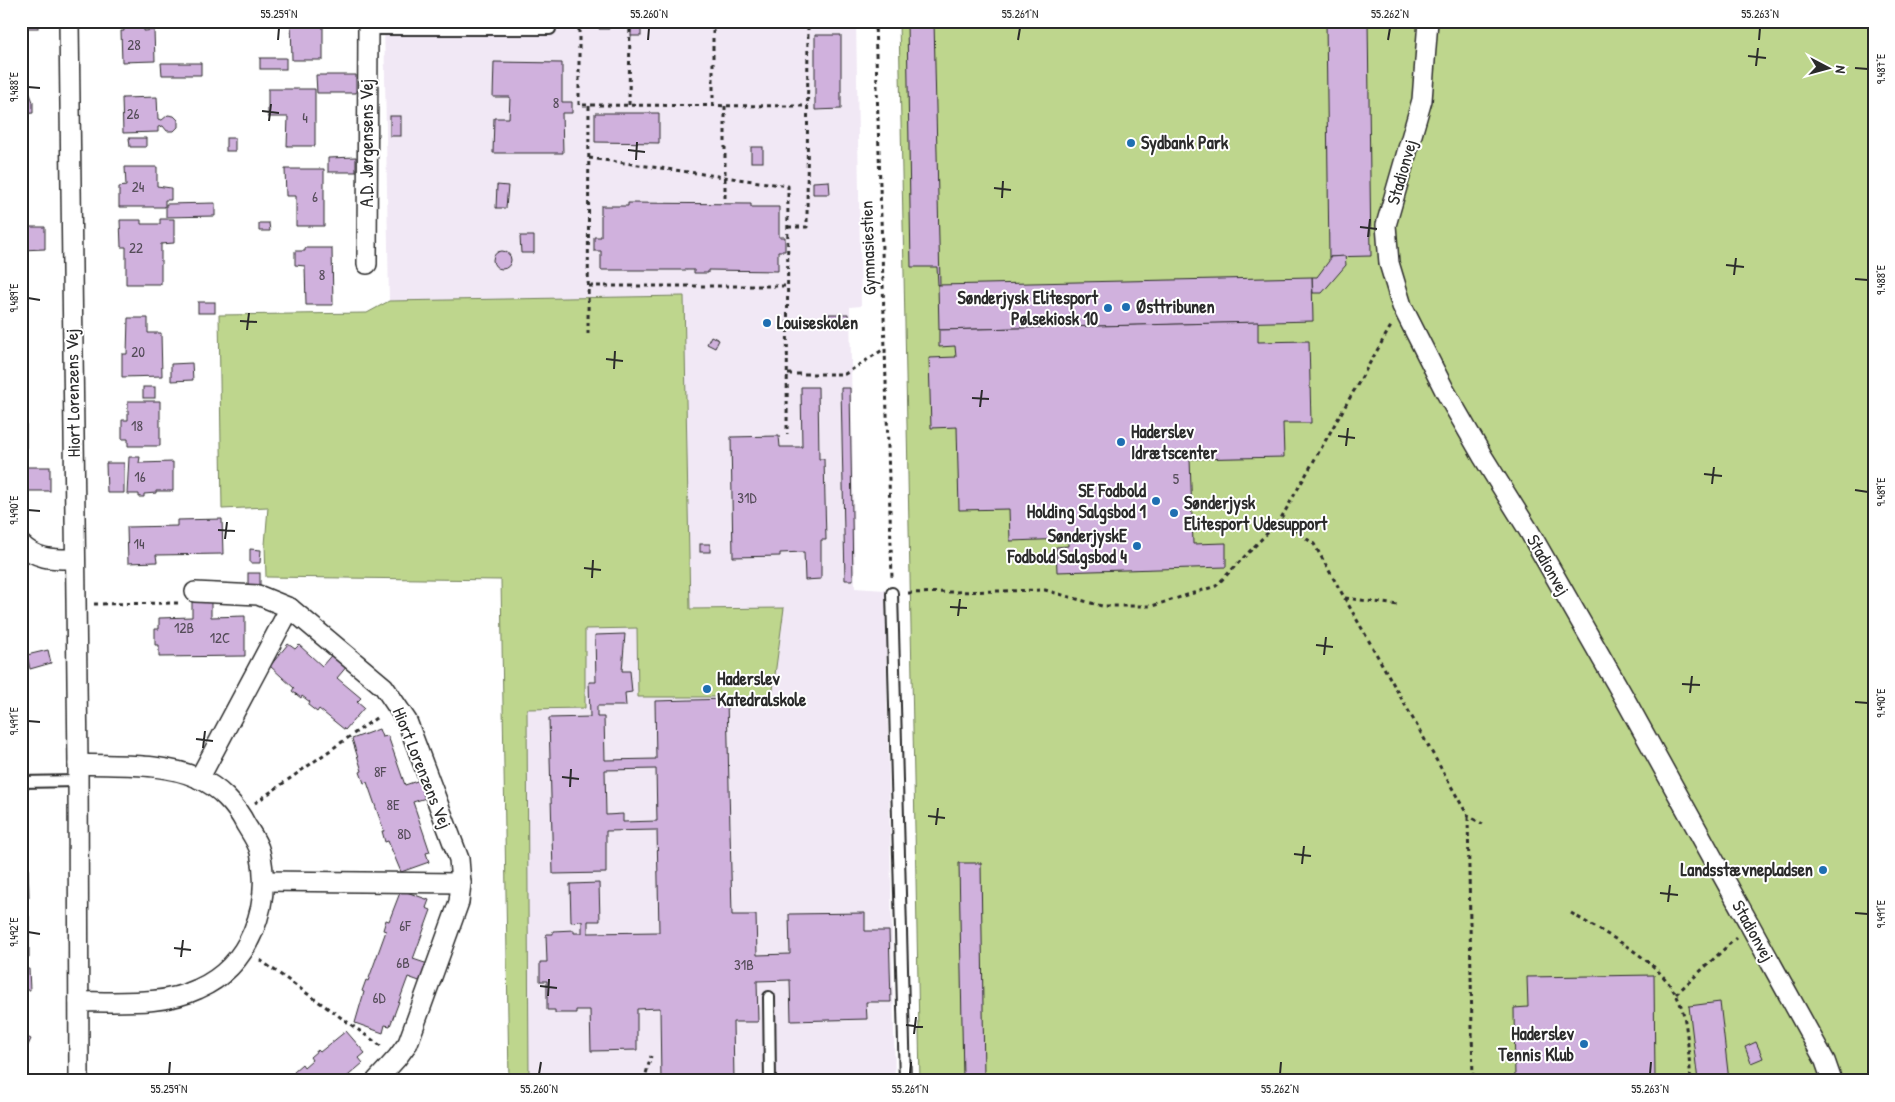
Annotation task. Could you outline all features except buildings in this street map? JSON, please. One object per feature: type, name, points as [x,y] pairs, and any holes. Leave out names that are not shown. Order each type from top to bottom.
[{"type":"street","name":"Hiort Lorenzens Vej","points":[[68,21],[78,772],[79,1081]]},
{"type":"street","name":"Stadionvej","points":[[1428,21],[1422,100],[1386,226],[1389,263],[1402,306],[1444,391],[1553,572],[1825,1061],[1832,1081]]},
{"type":"street","name":"A.D. Jørgensens Vej","points":[[367,264],[368,25]]},
{"type":"street","points":[[21,544],[44,559],[74,559]]},
{"type":"street","name":"Hiort Lorenzens Vej","points":[[195,592],[258,595],[290,608],[384,687],[407,721],[459,859],[461,883],[459,902],[408,1042],[397,1058],[376,1081]]},
{"type":"street","points":[[200,779],[290,608]]},
{"type":"street","points":[[78,772],[171,769],[200,779],[226,797],[240,813],[259,850],[264,881],[260,914],[244,949],[227,970],[199,989],[168,1000],[79,1002]]},
{"type":"street","points":[[264,881],[461,883]]},
{"type":"lane","points":[[368,25],[550,29]]},
{"type":"lane","points":[[892,593],[905,1081]]},
{"type":"lane","points":[[21,782],[78,772]]},
{"type":"lane","points":[[769,996],[770,1081]]},
{"type":"path","points":[[579,21],[579,105],[808,106]]},
{"type":"path","points":[[629,105],[630,21]]},
{"type":"path","points":[[713,21],[713,106]]},
{"type":"path","points":[[788,227],[807,227],[808,21]]},
{"type":"path","name":"Gymnasiestien","points":[[875,21],[892,593]]},
{"type":"path","points":[[588,334],[589,105]]},
{"type":"path","points":[[725,106],[725,198]]},
{"type":"path","points":[[589,158],[788,186],[787,434]]},
{"type":"path","points":[[588,286],[788,286]]},
{"type":"path","points":[[892,593],[1045,590],[1102,606],[1152,606],[1216,586],[1280,520],[1402,306]]},
{"type":"path","points":[[788,374],[845,374],[885,349]]},
{"type":"path","points":[[1280,520],[1314,544],[1468,816],[1473,1081]]},
{"type":"path","points":[[75,604],[181,603],[195,592]]},
{"type":"path","points":[[1344,598],[1398,605]]},
{"type":"path","points":[[240,813],[396,703]]},
{"type":"path","points":[[1468,816],[1483,824]]},
{"type":"path","points":[[1571,913],[1650,962],[1676,994],[1683,1013],[1691,1081]]},
{"type":"path","points":[[1676,994],[1750,925]]},
{"type":"path","points":[[244,949],[397,1058]]},
{"type":"path","points":[[644,1081],[650,1056]]},
{"type":"shaded area","name":"Haderslev Katedralskole","points":[[384,21],[856,21],[861,306],[850,307],[855,588],[885,590],[895,1081],[529,1081],[525,543],[265,545],[268,507],[222,509],[219,315],[684,339],[683,296],[389,301]]},
{"type":"green space","points":[[899,21],[1874,21],[1874,1081],[920,1081]]},
{"type":"green space","points":[[684,296],[690,609],[784,608],[772,697],[638,697],[637,628],[585,629],[585,708],[527,709],[529,1081],[509,1081],[501,580],[266,577],[265,545],[268,507],[222,509],[219,315],[367,313],[389,301]]},
{"type":"place","name":"Sydbank Park","points":[[1131,143]]},
{"type":"place","name":"Østtribunen","points":[[1126,307]]},
{"type":"place","name":"Sønderjysk Elitesport Pølsekiosk 10","points":[[1108,308]]},
{"type":"place","name":"Louiseskolen","points":[[767,323]]},
{"type":"place","name":"Haderslev Idrætscenter","points":[[1121,442]]},
{"type":"place","name":"SE Fodbold Holding Salgsbod 1","points":[[1156,501]]},
{"type":"place","name":"Sønderjysk Elitesport Udesupport","points":[[1174,513]]},
{"type":"place","name":"SønderjyskE Fodbold Salgsbod 4","points":[[1137,546]]},
{"type":"place","name":"Haderslev Katedralskole","points":[[707,689]]},
{"type":"place","name":"Landsstævnepladsen","points":[[1823,870]]},
{"type":"place","name":"Haderslev Tennis Klub","points":[[1584,1044]]}]
